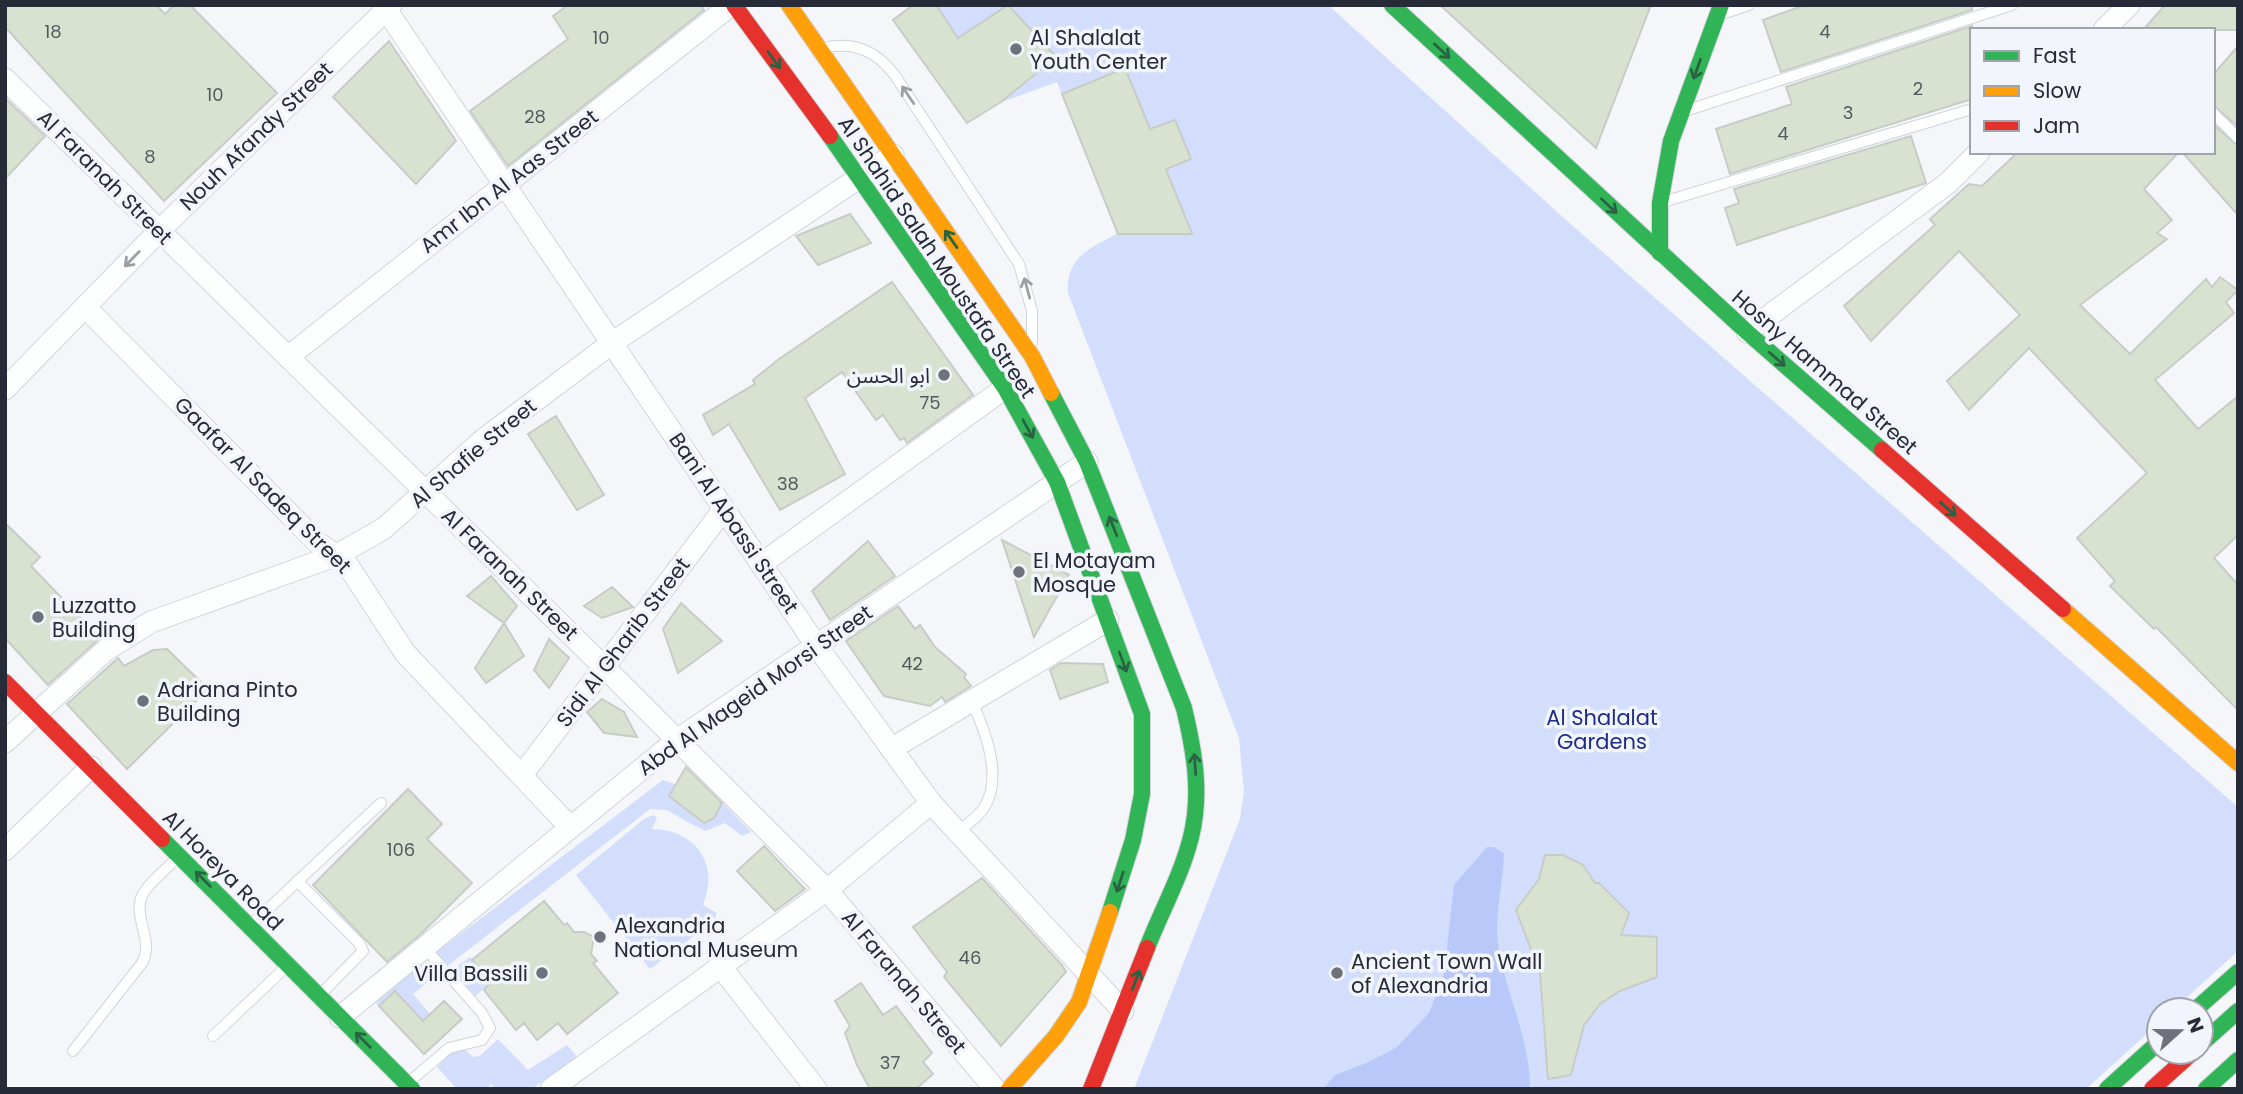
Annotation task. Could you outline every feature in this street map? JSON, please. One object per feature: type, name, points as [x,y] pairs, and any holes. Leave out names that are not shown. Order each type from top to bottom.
[{"type":"main road","name":"Al Shahid Salah Moustafa Street","points":[[732,5],[861,179],[1005,388],[1056,482],[1142,714],[1147,750],[1146,787],[1139,823],[1090,977],[1066,1023],[1009,1089]]},
{"type":"main road","name":"Al Shahid Salah Moustafa Street","points":[[789,5],[1032,356],[1087,462],[1184,708],[1194,749],[1198,790],[1191,838],[1091,1089]]},
{"type":"main road","name":"Hosny Hammad Street","points":[[1392,5],[1747,332],[2238,763]]},
{"type":"main road","points":[[1660,253],[1660,203],[1664,172],[1681,112],[1719,11]]},
{"type":"main road","name":"Al Horeya Road","points":[[5,682],[409,1087]]},
{"type":"main road","points":[[2211,996],[2238,972]]},
{"type":"main road","points":[[2215,1032],[2238,1011]]},
{"type":"main road","points":[[2107,1089],[2145,1055]]},
{"type":"main road","points":[[2206,1089],[2238,1060]]},
{"type":"main road","points":[[2152,1089],[2177,1066]]},
{"type":"street","name":"Amr Ibn Al Aas Street","points":[[288,357],[732,5]]},
{"type":"street","points":[[2106,28],[2129,5]]},
{"type":"street","name":"Bani Al Abassi Street","points":[[387,7],[816,645],[891,749],[931,803],[1123,1011]]},
{"type":"street","name":"Nouh Afandy Street","points":[[5,389],[159,231],[387,7]]},
{"type":"street","name":"Al Faranah Street","points":[[5,79],[604,667],[827,890],[995,1089]]},
{"type":"street","points":[[1747,332],[1948,183],[1977,154]]},
{"type":"street","name":"Al Shafie Street","points":[[5,742],[106,650],[151,622],[337,555],[383,529],[484,439],[612,343],[861,179],[893,155]]},
{"type":"street","name":"Gaafar Al Sadeq Street","points":[[85,307],[317,542],[347,564],[405,653],[570,827]]},
{"type":"street","points":[[761,564],[1005,388]]},
{"type":"street","name":"Abd Al Mageid Morsi Street","points":[[340,1017],[677,740],[1087,462]]},
{"type":"street","name":"Sidi Al Gharib Street","points":[[522,775],[724,509]]},
{"type":"street","points":[[891,749],[1108,620]]},
{"type":"street","points":[[8,842],[91,767]]},
{"type":"street","points":[[551,1089],[827,890],[931,803]]},
{"type":"street","points":[[721,967],[816,1089]]},
{"type":"lane","points":[[1719,11],[1749,5]]},
{"type":"lane","points":[[1681,112],[2012,5]]},
{"type":"lane","points":[[820,49],[855,46],[877,56],[894,74],[1019,264],[1032,311],[1032,356]]},
{"type":"lane","points":[[1660,203],[1970,110]]},
{"type":"lane","points":[[2215,115],[2238,138]]},
{"type":"lane","points":[[957,832],[978,816],[987,804],[990,790],[989,740],[972,702]]},
{"type":"lane","points":[[250,926],[381,803]]},
{"type":"lane","points":[[73,1051],[142,963],[148,946],[140,900],[144,891],[179,856]]},
{"type":"lane","points":[[298,881],[359,943],[363,951],[319,996]]},
{"type":"lane","points":[[409,1087],[442,1052],[456,1045],[482,1040],[490,1028],[482,1013],[425,948]]},
{"type":"lane","points":[[213,1036],[288,965]]},
{"type":"green space","name":"Al Shalalat Gardens","points":[[936,5],[1328,5],[1574,227],[2238,807],[2238,951],[2188,996],[2145,996],[2145,1036],[2086,1089],[1134,1089],[1240,819],[1244,792],[1239,738],[1068,293],[1068,281],[1075,263],[1089,250],[1117,234],[1057,82],[1002,102]]},
{"type":"green space","points":[[663,780],[675,784],[669,796],[703,824],[714,818],[712,810],[718,811],[722,802],[751,832],[742,836],[725,823],[705,831],[666,810],[650,809],[446,967],[434,954]]},
{"type":"green space","points":[[653,815],[657,818],[652,829],[681,836],[700,852],[706,863],[708,876],[703,905],[717,913],[714,921],[650,969],[576,875],[644,819]]},
{"type":"green space","points":[[470,957],[491,983],[475,996],[453,969]]},
{"type":"green space","points":[[421,964],[433,978],[413,994],[430,1014],[417,1026],[399,1008],[406,1002],[395,991],[379,1006],[373,1000]]},
{"type":"green space","points":[[498,1039],[528,1070],[567,1045],[578,1058],[531,1089],[496,1089],[491,1084],[487,1089],[457,1089],[437,1067],[456,1047],[462,1047],[473,1057],[480,1056]]},
{"type":"water","points":[[1487,847],[1494,847],[1504,854],[1497,939],[1523,1036],[1530,1089],[1323,1089],[1335,1075],[1369,1062],[1397,1047],[1429,1013],[1444,974],[1454,885]]},
{"type":"building","points":[[5,5],[156,5],[165,14],[174,5],[190,5],[277,93],[164,201],[5,27]]},
{"type":"building","points":[[568,5],[701,5],[704,10],[508,166],[470,111],[568,39],[553,16]]},
{"type":"building","points":[[913,5],[936,5],[958,38],[1008,5],[1056,57],[1001,102],[967,123],[893,20]]},
{"type":"building","points":[[1440,5],[1651,5],[1596,148]]},
{"type":"building","points":[[1805,5],[1972,5],[1972,10],[1781,72],[1763,20]]},
{"type":"building","points":[[2165,5],[2238,5],[2238,30],[2145,28]]},
{"type":"building","points":[[1972,26],[1970,100],[1730,174],[1716,129],[1792,104],[1786,87]]},
{"type":"building","points":[[389,41],[456,141],[416,184],[333,97]]},
{"type":"building","points":[[2238,46],[2238,127],[2215,107],[2215,73]]},
{"type":"building","points":[[1125,68],[1150,129],[1175,120],[1191,159],[1166,169],[1192,234],[1118,234],[1062,94]]},
{"type":"building","points":[[5,98],[45,136],[5,179]]},
{"type":"building","points":[[2215,126],[2238,146],[2238,215],[2184,154],[2215,154]]},
{"type":"building","points":[[1911,136],[1926,183],[1737,245],[1725,208],[1739,203],[1734,189]]},
{"type":"building","points":[[2016,154],[2177,154],[2144,189],[2172,220],[2157,233],[2167,239],[2080,305],[2130,354],[2206,279],[2212,287],[2220,277],[2238,290],[2226,302],[2234,313],[2155,380],[2198,429],[2238,396],[2238,535],[2214,558],[2238,585],[2238,710],[2156,627],[2154,629],[2110,586],[2115,581],[2077,538],[2147,473],[2029,348],[1969,410],[1947,381],[2020,315],[1959,251],[1871,341],[1844,306],[1935,225],[1930,219],[1969,184],[1982,186]]},
{"type":"building","points":[[850,214],[871,243],[818,265],[796,236]]},
{"type":"building","points":[[892,282],[973,395],[907,443],[904,438],[900,440],[883,415],[876,420],[842,372],[805,398],[845,474],[780,510],[729,424],[713,435],[703,415],[755,384],[753,380],[779,359]]},
{"type":"building","points":[[556,416],[604,495],[577,510],[528,434]]},
{"type":"building","name":"Luzzatto Building","points":[[5,523],[40,557],[31,566],[100,638],[48,685],[5,638]]},
{"type":"building","points":[[1002,540],[1069,575],[1034,637]]},
{"type":"building","points":[[868,541],[895,576],[830,620],[812,591]]},
{"type":"building","points":[[491,576],[517,606],[504,623],[467,596]]},
{"type":"building","points":[[612,587],[633,607],[602,618],[584,606]]},
{"type":"building","points":[[681,603],[722,641],[678,673],[663,629]]},
{"type":"building","points":[[898,606],[915,629],[920,625],[935,647],[966,674],[964,677],[971,686],[945,702],[942,697],[930,706],[884,696],[846,641]]},
{"type":"building","points":[[504,623],[524,656],[486,683],[475,668]]},
{"type":"building","points":[[549,639],[569,658],[549,688],[534,670]]},
{"type":"building","name":"Adriana Pinto Building","points":[[167,649],[208,689],[127,769],[67,704],[118,658],[124,666],[153,650]]},
{"type":"building","points":[[1061,663],[1103,664],[1108,682],[1060,699],[1050,670]]},
{"type":"building","points":[[602,699],[624,712],[637,737],[604,733],[587,712]]},
{"type":"building","points":[[686,767],[722,803],[714,818],[704,823],[669,796]]},
{"type":"building","points":[[408,789],[442,824],[427,839],[472,883],[422,933],[387,962],[313,885]]},
{"type":"building","points":[[764,846],[805,889],[775,911],[737,871]]},
{"type":"building","points":[[1545,855],[1563,855],[1583,865],[1595,883],[1599,883],[1629,913],[1621,935],[1657,937],[1657,977],[1620,991],[1600,1004],[1584,1025],[1571,1075],[1548,1079],[1540,973],[1516,910],[1539,879]]},
{"type":"building","points":[[982,878],[1066,972],[1001,1046],[944,977],[947,972],[913,927]]},
{"type":"building","name":"Villa Bassili","points":[[544,901],[564,925],[567,923],[574,932],[584,932],[594,937],[591,954],[597,961],[593,963],[618,993],[567,1034],[558,1023],[537,1040],[524,1023],[516,1030],[484,990],[491,983],[472,960]]},
{"type":"building","points":[[861,983],[883,1015],[896,1006],[932,1053],[923,1062],[933,1074],[916,1089],[870,1089],[857,1065],[845,1033],[850,1026],[835,1001]]},
{"type":"building","points":[[395,991],[423,1021],[444,1001],[462,1019],[424,1054],[379,1006]]},
{"type":"traffic: fast","points":[[1392,5],[1747,332],[1882,450]]},
{"type":"traffic: fast","points":[[1660,253],[1660,203],[1671,141],[1721,5]]},
{"type":"traffic: fast","points":[[830,136],[1005,388],[1057,482],[1142,714],[1142,794],[1133,840],[1110,912]]},
{"type":"traffic: fast","points":[[1051,393],[1087,462],[1184,708],[1191,740],[1196,788],[1191,837],[1177,879],[1147,948]]},
{"type":"traffic: fast","points":[[162,839],[412,1089]]},
{"type":"traffic: fast","points":[[2211,996],[2238,972]]},
{"type":"traffic: fast","points":[[2215,1032],[2238,1011]]},
{"type":"traffic: fast","points":[[2107,1089],[2145,1055]]},
{"type":"traffic: fast","points":[[2206,1089],[2238,1060]]},
{"type":"traffic: slow","points":[[789,5],[1032,356],[1051,393]]},
{"type":"traffic: slow","points":[[2063,609],[2238,763]]},
{"type":"traffic: slow","points":[[1009,1089],[1056,1036],[1079,1002],[1110,912]]},
{"type":"traffic: jam","points":[[734,5],[830,136]]},
{"type":"traffic: jam","points":[[1882,450],[2063,609]]},
{"type":"traffic: jam","points":[[5,682],[162,839]]},
{"type":"traffic: jam","points":[[1091,1089],[1147,948]]},
{"type":"traffic: jam","points":[[2152,1089],[2177,1066]]},
{"type":"place","name":"Al Shalalat Youth Center","points":[[1016,49]]},
{"type":"place","name":"ابو الحسن","points":[[944,375]]},
{"type":"place","name":"El Motayam Mosque","points":[[1019,572]]},
{"type":"place","name":"Luzzatto Building","points":[[38,617]]},
{"type":"place","name":"Adriana Pinto Building","points":[[143,701]]},
{"type":"place","name":"Alexandria National Museum","points":[[600,937]]},
{"type":"place","name":"Villa Bassili","points":[[542,973]]},
{"type":"place","name":"Ancient Town Wall of Alexandria","points":[[1337,973]]}]
